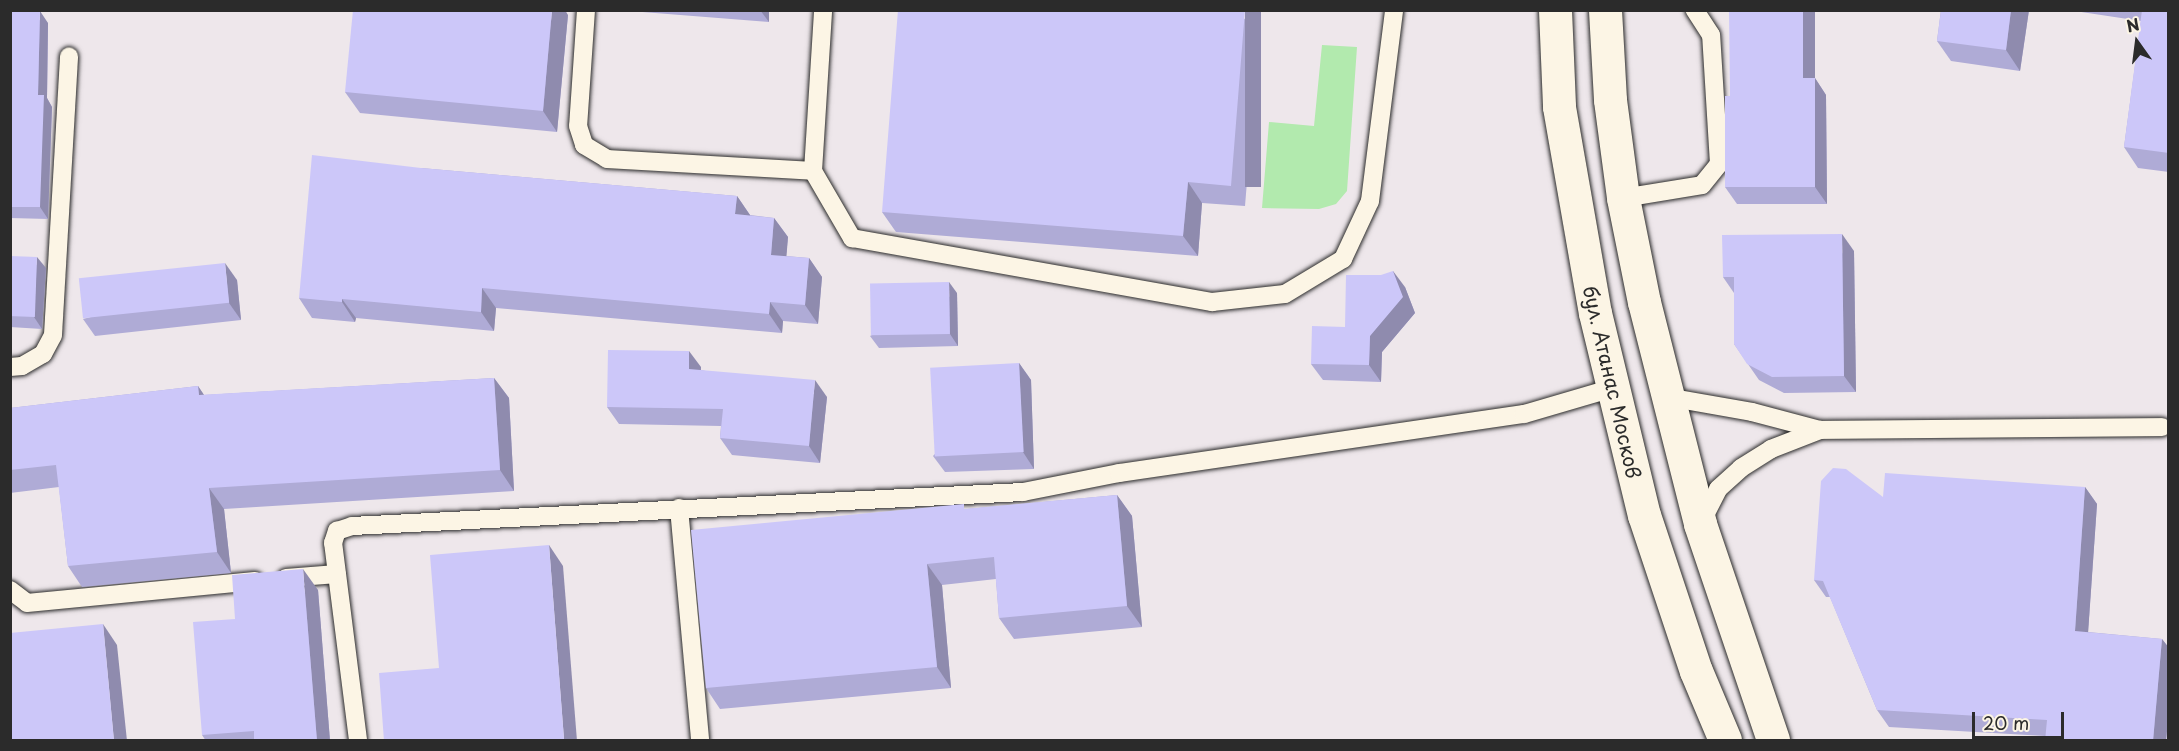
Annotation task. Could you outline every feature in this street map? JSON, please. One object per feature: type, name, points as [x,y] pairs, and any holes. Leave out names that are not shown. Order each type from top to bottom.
[{"type":"main road","name":"бул. Атанас Москов","points":[[1555,10],[1559,107],[1574,209],[1613,388],[1644,515],[1696,671],[1725,741]]},
{"type":"main road","points":[[1605,10],[1610,100],[1623,198],[1667,397],[1700,524],[1773,741]]},
{"type":"lane","points":[[586,10],[578,126],[584,145],[607,159],[813,171]]},
{"type":"lane","points":[[823,10],[813,171],[852,238],[1212,302],[1285,294],[1343,259],[1370,201],[1394,10]]},
{"type":"lane","points":[[1623,198],[1702,185],[1719,164],[1711,35],[1695,10]]},
{"type":"lane","points":[[10,367],[22,366],[43,354],[53,334],[69,56]]},
{"type":"lane","points":[[358,741],[333,543],[337,531],[352,526],[1023,492],[1131,471],[1524,414],[1613,388]]},
{"type":"lane","points":[[1667,397],[1752,411],[1820,430],[2162,428]]},
{"type":"lane","points":[[1700,524],[1718,489],[1741,468],[1771,449],[1820,430]]},
{"type":"lane","points":[[680,508],[700,741]]},
{"type":"lane","points":[[10,590],[27,603],[337,574]]},
{"type":"shaded area","points":[[10,11],[2168,11],[2168,740],[10,740]]},
{"type":"green space","points":[[1322,45],[1357,47],[1347,191],[1336,204],[1319,209],[1262,208],[1269,122],[1314,126]]},
{"type":"building","points":[[10,10],[40,11],[38,95],[44,95],[40,207],[10,207]]},
{"type":"building","points":[[353,10],[552,10],[543,111],[345,92]]},
{"type":"building","points":[[898,10],[1245,10],[1231,186],[1188,182],[1183,236],[882,212]]},
{"type":"building","points":[[1729,10],[1803,10],[1803,78],[1815,78],[1815,187],[1725,187],[1725,96],[1730,96]]},
{"type":"building","points":[[1941,10],[2011,10],[2006,50],[1937,41]]},
{"type":"building","points":[[2142,10],[2169,10],[2169,153],[2124,147]]},
{"type":"building","points":[[312,155],[421,168],[737,196],[735,214],[774,218],[771,255],[809,258],[805,305],[770,302],[769,314],[482,288],[481,312],[342,299],[342,302],[299,298]]},
{"type":"building","points":[[1842,234],[1844,376],[1772,377],[1747,364],[1734,344],[1734,277],[1723,277],[1722,235]]},
{"type":"building","points":[[10,256],[37,257],[35,317],[10,316]]},
{"type":"building","points":[[225,263],[229,303],[83,318],[79,278]]},
{"type":"building","points":[[1393,271],[1403,297],[1370,336],[1369,365],[1311,364],[1312,326],[1345,327],[1346,275],[1381,275]]},
{"type":"building","points":[[949,282],[950,334],[871,335],[870,283]]},
{"type":"building","points":[[608,350],[689,351],[689,369],[815,380],[809,446],[720,438],[723,409],[607,407]]},
{"type":"building","points":[[1019,363],[1024,452],[935,457],[930,368]]},
{"type":"building","points":[[494,378],[500,470],[209,488],[217,552],[68,566],[56,465],[10,470],[10,408],[198,386],[199,395]]},
{"type":"building","points":[[1833,468],[1846,469],[1883,497],[1885,473],[2085,487],[2075,631],[2162,639],[2153,741],[2045,741],[2047,720],[1877,710],[1823,581],[1814,580],[1821,481]]},
{"type":"building","points":[[1117,495],[1127,606],[999,618],[994,557],[927,564],[937,667],[706,688],[691,530],[964,504],[964,509]]},
{"type":"building","points":[[549,545],[564,739],[551,741],[384,741],[379,673],[439,668],[430,555]]},
{"type":"building","points":[[303,569],[317,741],[254,741],[254,731],[202,735],[193,622],[235,619],[232,575]]},
{"type":"building","points":[[103,624],[114,741],[10,741],[10,633]]}]
